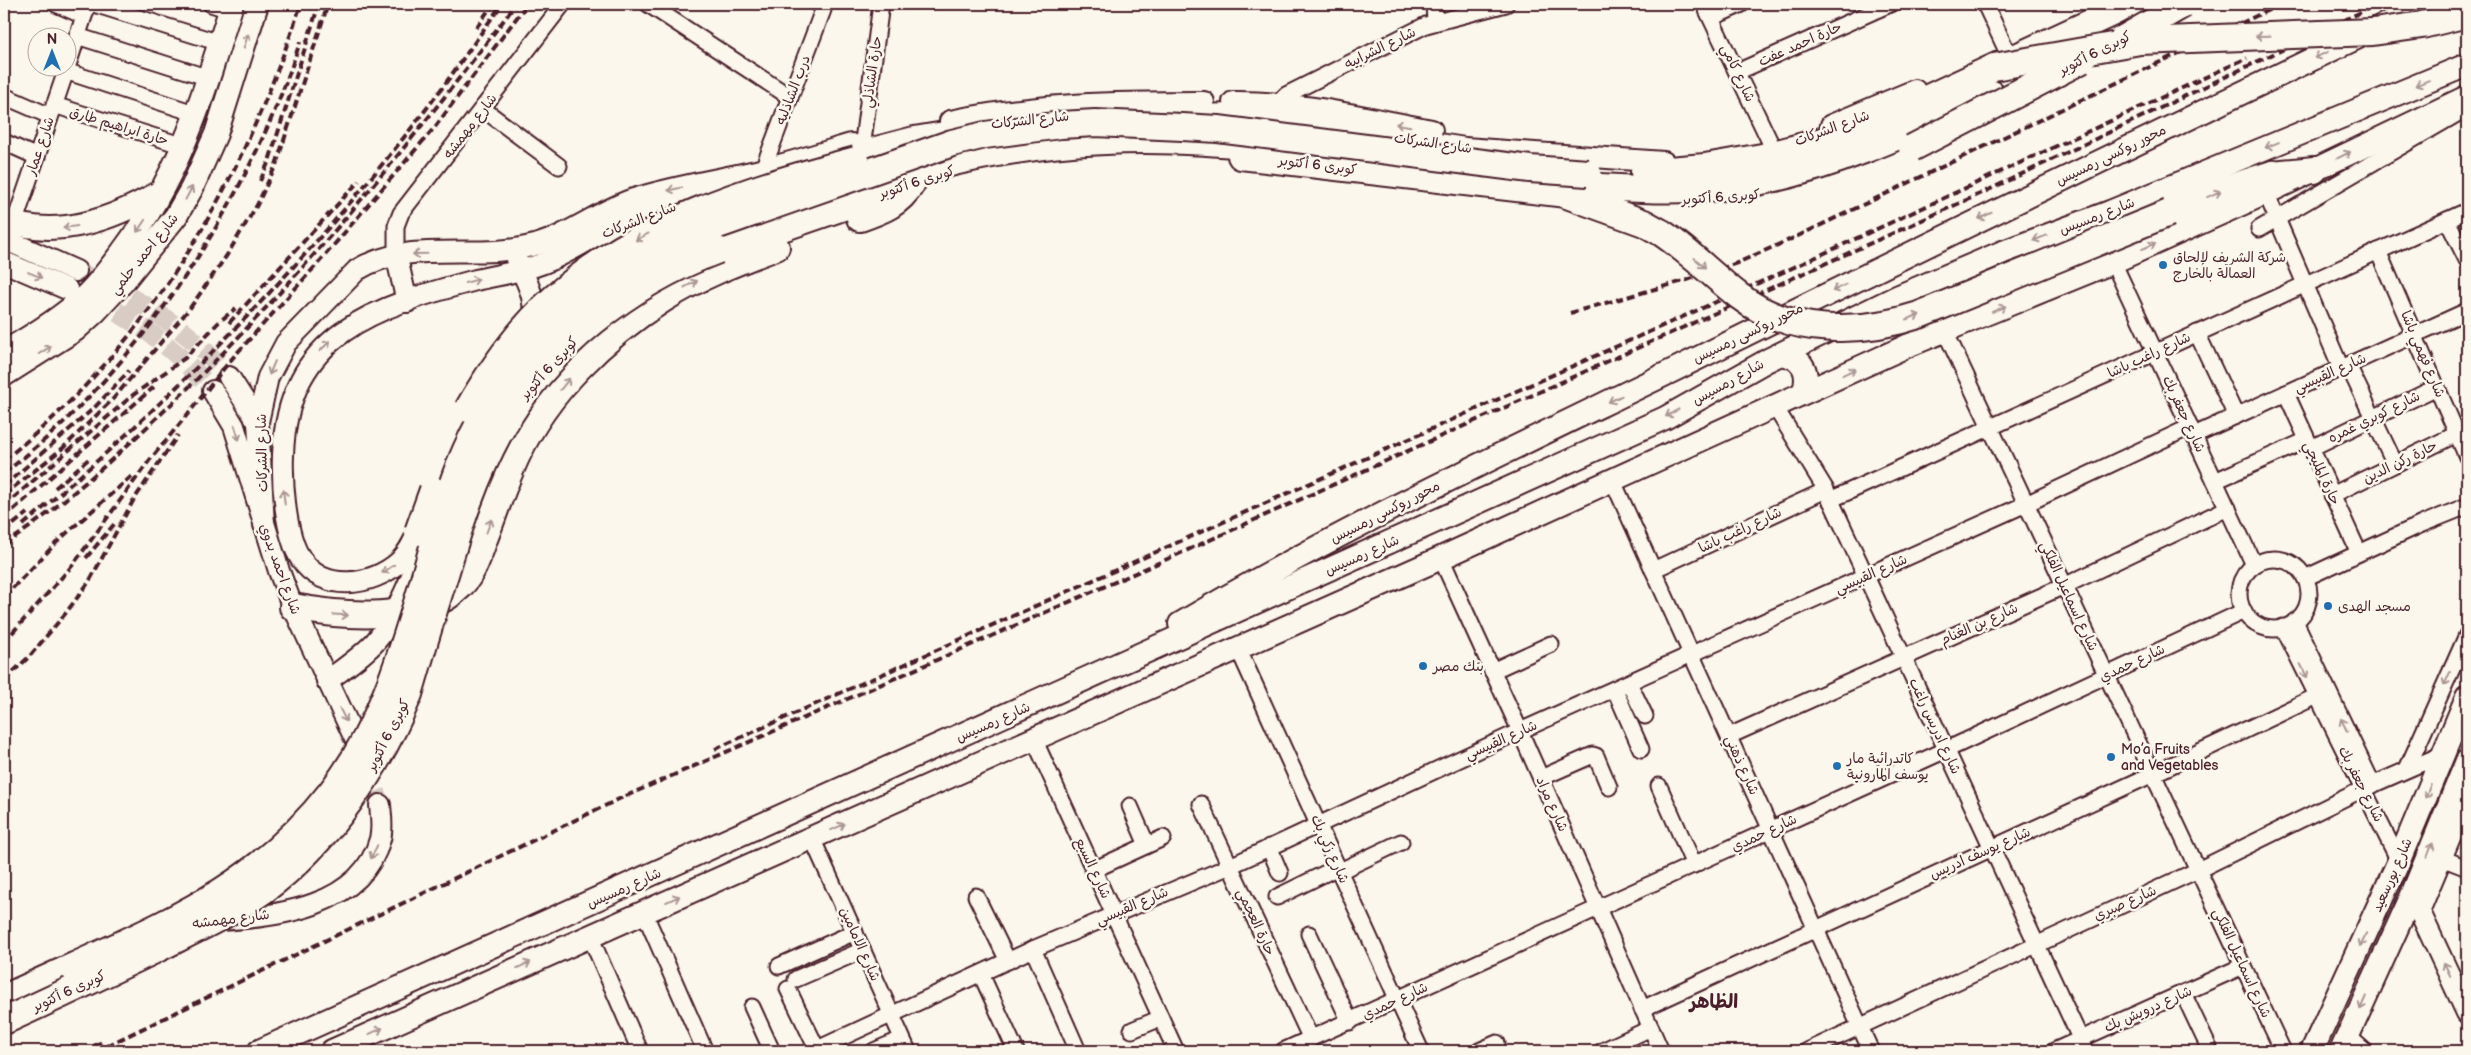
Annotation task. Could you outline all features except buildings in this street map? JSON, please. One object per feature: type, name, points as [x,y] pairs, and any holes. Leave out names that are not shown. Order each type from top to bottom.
[{"type":"highway","name":"كوبرى 6 أكتوبر","points":[[4,1021],[107,973],[237,908],[266,889],[290,868],[342,811],[386,745],[410,694],[465,509],[499,433],[519,402],[574,338],[626,296],[694,259],[908,172],[952,143],[986,135],[1095,123],[1218,129],[1530,168],[1588,173],[1647,172],[1724,164],[1762,157],[1819,142],[1874,123],[2000,69],[2131,4]]},
{"type":"highway","name":"كوبرى 6 أكتوبر","points":[[4,998],[190,912],[222,893],[282,846],[309,820],[355,759],[389,692],[447,499],[461,462],[479,425],[500,391],[524,359],[557,323],[612,277],[647,256],[683,239],[908,172],[949,171],[1033,155],[1071,151],[1148,150],[1228,154],[1564,194],[1655,201],[1716,199],[1778,193],[1838,178],[1912,148],[2126,38],[2184,4]]},
{"type":"highway","points":[[4,1014],[202,921],[265,880],[308,843],[345,802],[372,760],[397,711],[452,526],[481,452],[512,396],[544,353],[576,321],[608,296],[652,270],[706,244],[743,229],[884,180],[962,159],[1069,142],[1167,140],[1233,144],[1567,184],[1634,188],[1716,187],[1755,183],[1830,163],[1883,143],[2000,69],[2140,41],[2373,32],[2422,25],[2467,14]]},
{"type":"highway","points":[[293,607],[328,614],[393,613],[432,603],[449,595],[472,572],[517,454],[541,414],[567,380],[598,348],[633,319],[664,298],[752,256],[893,205],[904,196],[908,172],[891,156],[860,159],[812,171],[702,209],[620,249],[584,273],[553,298],[522,331],[489,373],[456,430],[418,532]]},
{"type":"highway","points":[[1564,194],[1636,220],[1662,233],[1682,247],[1741,298],[1765,311],[1792,322],[1824,328],[1868,328],[1894,323],[2226,189],[2265,176],[2314,170]]},
{"type":"main road","name":"شارع احمد حلمي","points":[[4,375],[75,330],[96,311],[122,283],[176,216],[192,188],[216,134],[258,4]]},
{"type":"main road","name":"شارع الشركات","points":[[264,525],[258,422],[268,377],[286,343],[357,270],[371,261],[396,254],[512,250],[559,237],[602,213],[633,200],[763,170],[863,141],[983,114],[1059,104],[1114,102],[1273,110],[1528,146],[1589,152],[1682,156],[1709,154],[1770,142],[1822,128],[1871,110],[2000,69],[2103,4]]},
{"type":"main road","name":"شارع الشركات","points":[[418,532],[411,547],[400,560],[380,575],[356,582],[324,579],[310,570],[300,558],[286,510],[282,474],[283,439],[289,405],[301,378],[318,354],[339,333],[364,318],[468,282],[540,265],[614,227],[644,215],[722,190],[914,137],[1057,116],[1244,114],[1273,110],[1465,148],[1648,162],[1705,161],[1769,149],[1839,128],[2116,4]]},
{"type":"main road","name":"محور روكسى رمسيس","points":[[1079,683],[1233,592],[1323,543],[2123,148],[2428,4]]},
{"type":"main road","name":"شارع احمد حلمي","points":[[4,352],[28,338],[85,296],[128,244],[164,191],[197,114],[209,78],[220,43],[224,6]]},
{"type":"main road","points":[[2446,74],[2467,55]]},
{"type":"main road","name":"شارع رمسيس","points":[[259,1051],[1664,418],[1781,354],[1897,297],[2003,252],[2110,212],[2467,64]]},
{"type":"main road","points":[[332,1051],[1441,558],[1907,346],[2113,262],[2266,193],[2467,97]]},
{"type":"main road","points":[[1233,144],[1251,138],[1258,133],[1273,110]]},
{"type":"main road","points":[[1273,110],[1270,135],[1277,146],[1283,150]]},
{"type":"main road","points":[[823,162],[840,172],[869,177],[944,157],[1020,142],[1115,134],[1228,133],[1250,129],[1273,110]]},
{"type":"main road","points":[[7,228],[52,229],[77,226],[131,209],[164,191]]},
{"type":"main road","points":[[7,228],[76,271]]},
{"type":"main road","points":[[327,681],[360,656],[376,641],[393,613],[421,552],[468,428],[530,330],[534,315],[534,299],[529,283],[512,250]]},
{"type":"main road","points":[[396,254],[406,302]]},
{"type":"main road","points":[[4,262],[67,289]]},
{"type":"main road","points":[[1897,297],[1887,315],[1887,325],[1891,334],[1898,342],[1907,346]]},
{"type":"main road","points":[[1781,354],[1791,356],[1800,361],[1806,371],[1807,381],[1804,392]]},
{"type":"main road","points":[[228,377],[258,422]]},
{"type":"main road","name":"شارع احمد بدوي","points":[[213,391],[234,426],[264,525],[293,607],[357,743]]},
{"type":"main road","name":"شارع بورسعيد","points":[[2312,1051],[2399,861],[2467,697]]},
{"type":"main road","name":"شارع بورسعيد","points":[[2344,1044],[2416,904],[2466,767]]},
{"type":"main road","name":"شارع مهمشه","points":[[4,1008],[184,924],[197,921],[252,918],[285,912],[311,905],[333,896],[349,886],[362,873],[377,848],[382,828],[380,805]]},
{"type":"main road","points":[[2416,904],[2467,1013]]},
{"type":"street","points":[[56,4],[86,10]]},
{"type":"street","points":[[94,4],[220,43]]},
{"type":"street","name":"شارع مهمشه","points":[[396,254],[396,226],[401,213],[563,4]]},
{"type":"street","points":[[648,4],[790,97]]},
{"type":"street","name":"حارة الشاذلي","points":[[863,141],[881,4]]},
{"type":"street","points":[[1434,4],[1435,22]]},
{"type":"street","name":"شارع كامي","points":[[1704,4],[1770,142]]},
{"type":"street","points":[[1712,18],[1742,4]]},
{"type":"street","name":"حارة احمد عفت","points":[[1737,72],[1890,4]]},
{"type":"street","points":[[1984,4],[2000,69]]},
{"type":"street","name":"شارع الشرابيه","points":[[1273,110],[1286,95],[1389,42],[1435,22],[1498,5]]},
{"type":"street","name":"شارع عمار","points":[[78,33],[86,10]]},
{"type":"street","name":"درب الشاذليه","points":[[763,170],[823,10]]},
{"type":"street","points":[[78,36],[209,78]]},
{"type":"street","points":[[78,72],[197,114]]},
{"type":"street","name":"شارع عمار","points":[[7,228],[36,156],[63,78]]},
{"type":"street","name":"حارة ابراهيم طارق","points":[[4,96],[52,111],[184,146]]},
{"type":"street","points":[[2259,229],[2467,108]]},
{"type":"street","points":[[483,109],[559,166]]},
{"type":"street","points":[[4,142],[36,156]]},
{"type":"street","points":[[2266,193],[2305,284],[2344,367],[2373,418],[2395,464]]},
{"type":"street","name":"شارع راغب باشا","points":[[1654,570],[1828,495],[1991,429],[2196,333],[2467,211]]},
{"type":"street","points":[[2447,220],[2467,260]]},
{"type":"street","name":"شارع فهمي باشا","points":[[2378,251],[2436,387],[2462,431],[2467,457]]},
{"type":"street","name":"شارع جعفر بك","points":[[2113,262],[2254,565]]},
{"type":"street","name":"شارع القبيسي","points":[[815,1050],[1034,949],[1230,866],[1520,731],[2026,504],[2192,431],[2236,416],[2467,311]]},
{"type":"street","name":"شارع اسماعيل الفلكي","points":[[1945,331],[2283,1051]]},
{"type":"street","points":[[2196,333],[2236,416]]},
{"type":"street","name":"شارع كوبري غمره","points":[[2215,481],[2373,418],[2436,387]]},
{"type":"street","name":"حارة المليجي","points":[[2286,393],[2359,553]]},
{"type":"street","name":"شارع ادريس راغب","points":[[1775,407],[1828,495],[2083,1045]]},
{"type":"street","name":"حارة ركن الدين","points":[[2332,494],[2462,431]]},
{"type":"street","name":"شارع ذهني","points":[[1612,479],[1871,1051]]},
{"type":"street","points":[[2305,578],[2467,506]]},
{"type":"street","name":"شارع بن الغنام","points":[[1729,736],[2064,586],[2228,508]]},
{"type":"street","name":"شارع مراد","points":[[1441,558],[1541,778],[1661,1051]]},
{"type":"street","points":[[2272,559],[2282,560],[2299,570],[2305,578],[2308,589],[2308,602],[2303,613],[2289,624],[2265,627],[2250,618],[2244,611],[2240,602],[2241,581],[2254,565],[2272,559]]},
{"type":"street","name":"شارع حمدي","points":[[1283,1051],[1946,750],[2244,611]]},
{"type":"street","name":"شارع جعفر بك","points":[[2289,624],[2317,696],[2368,787]]},
{"type":"street","name":"شارع جعفر بك","points":[[2289,624],[2368,787],[2399,861]]},
{"type":"street","points":[[2407,770],[2467,635]]},
{"type":"street","points":[[1492,670],[1551,644]]},
{"type":"street","name":"شارع زكي بك","points":[[1238,648],[1421,1051]]},
{"type":"street","points":[[1629,683],[1645,716]]},
{"type":"street","points":[[1615,690],[1641,749]]},
{"type":"street","name":"شارع يوسف ادريس","points":[[1642,1009],[2153,774],[2317,696]]},
{"type":"street","name":"شارع السبع","points":[[1034,739],[1176,1051]]},
{"type":"street","name":"شارع صبري","points":[[1807,1051],[2198,870],[2368,787],[2443,754]]},
{"type":"street","points":[[1541,778],[1593,755],[1596,756],[1609,787]]},
{"type":"street","points":[[1659,786],[1694,865]]},
{"type":"street","points":[[2416,904],[2444,859],[2467,803]]},
{"type":"street","name":"حارة العجمي","points":[[1201,804],[1311,1039]]},
{"type":"street","points":[[1130,806],[1147,845]]},
{"type":"street","name":"شارع الامامين","points":[[812,838],[905,1045]]},
{"type":"street","points":[[1093,870],[1163,838]]},
{"type":"street","points":[[1277,897],[1400,842]]},
{"type":"street","points":[[1269,847],[1280,873]]},
{"type":"street","points":[[2444,859],[2467,868]]},
{"type":"street","points":[[976,896],[1008,961]]},
{"type":"street","points":[[644,912],[705,1051]]},
{"type":"street","points":[[779,966],[855,932]]},
{"type":"street","points":[[1309,934],[1350,1022]]},
{"type":"street","points":[[590,936],[640,1051]]},
{"type":"street","points":[[1034,949],[1078,1051]]},
{"type":"street","points":[[815,1050],[792,984],[863,950]]},
{"type":"street","name":"شارع درويش بك","points":[[2054,1051],[2083,1045],[2183,993],[2243,966]]},
{"type":"street","points":[[981,974],[1016,1051]]},
{"type":"street","points":[[2183,993],[2209,1048]]},
{"type":"street","points":[[752,1007],[772,1051]]},
{"type":"street","points":[[1132,1030],[1161,1018]]},
{"type":"street","points":[[1602,1051],[1651,1028]]},
{"type":"street","points":[[1479,1051],[1497,1043]]},
{"type":"street","points":[[2344,1044],[2365,1051]]},
{"type":"street","points":[[874,1051],[905,1045]]},
{"type":"tunnel","points":[[76,271],[140,303],[159,315],[195,342],[229,377]]},
{"type":"tunnel","points":[[90,299],[126,317],[157,338],[185,362],[213,391]]},
{"type":"tunnel","points":[[364,764],[380,805]]},
{"type":"railway","points":[[4,460],[57,414],[105,364],[148,311],[187,255],[221,196],[251,134],[301,4]]},
{"type":"railway","points":[[260,181],[269,161],[319,4]]},
{"type":"railway","points":[[4,495],[63,448],[113,399],[190,308],[227,255],[257,205],[276,165],[328,4]]},
{"type":"railway","points":[[476,28],[493,4]]},
{"type":"railway","points":[[23,525],[77,479],[182,382],[282,279],[376,172],[452,75],[502,4]]},
{"type":"railway","points":[[4,545],[46,515],[106,465],[211,365],[258,316],[348,216],[516,4]]},
{"type":"railway","points":[[4,642],[72,566],[149,461],[229,362],[321,260],[435,127],[527,4]]},
{"type":"railway","points":[[1570,313],[1687,280],[1737,263],[1798,236],[2281,4]]},
{"type":"railway","points":[[96,1051],[619,799],[1181,553],[1980,194],[2378,4]]},
{"type":"railway","points":[[4,473],[53,432],[100,385],[143,334],[183,279],[219,222],[251,162],[278,102],[300,42]]},
{"type":"railway","points":[[715,749],[1801,264],[2247,58]]},
{"type":"railway","points":[[229,323],[359,181]]},
{"type":"railway","points":[[4,506],[133,395],[185,358],[219,322],[236,308]]},
{"type":"railway","points":[[4,486],[93,409],[129,371]]},
{"type":"railway","points":[[4,518],[154,387]]},
{"type":"railway","points":[[4,680],[29,657],[89,582],[133,501],[178,435]]},
{"type":"railway","points":[[55,488],[91,457]]},
{"type":"railway","points":[[4,597],[60,539],[133,475]]},
{"type":"railway","points":[[4,532],[27,513]]},
{"type":"railway","points":[[86,558],[116,522]]},
{"type":"railway","points":[[83,1051],[102,1042]]},
{"type":"place","name":"شركة الشريف لإلحاق العمالة بالخارج","points":[[2163,265]]},
{"type":"place","name":"مسجد الهدى","points":[[2328,606]]},
{"type":"place","name":"بنك مصر","points":[[1423,666]]},
{"type":"place","name":"Mo’a Fruits and Vegetables","points":[[2111,757]]},
{"type":"place","name":"كاتدرائية مار يوسف المارونية","points":[[1837,766]]},
{"type":"district","name":"الظاهر","points":[[1714,1002]]}]
